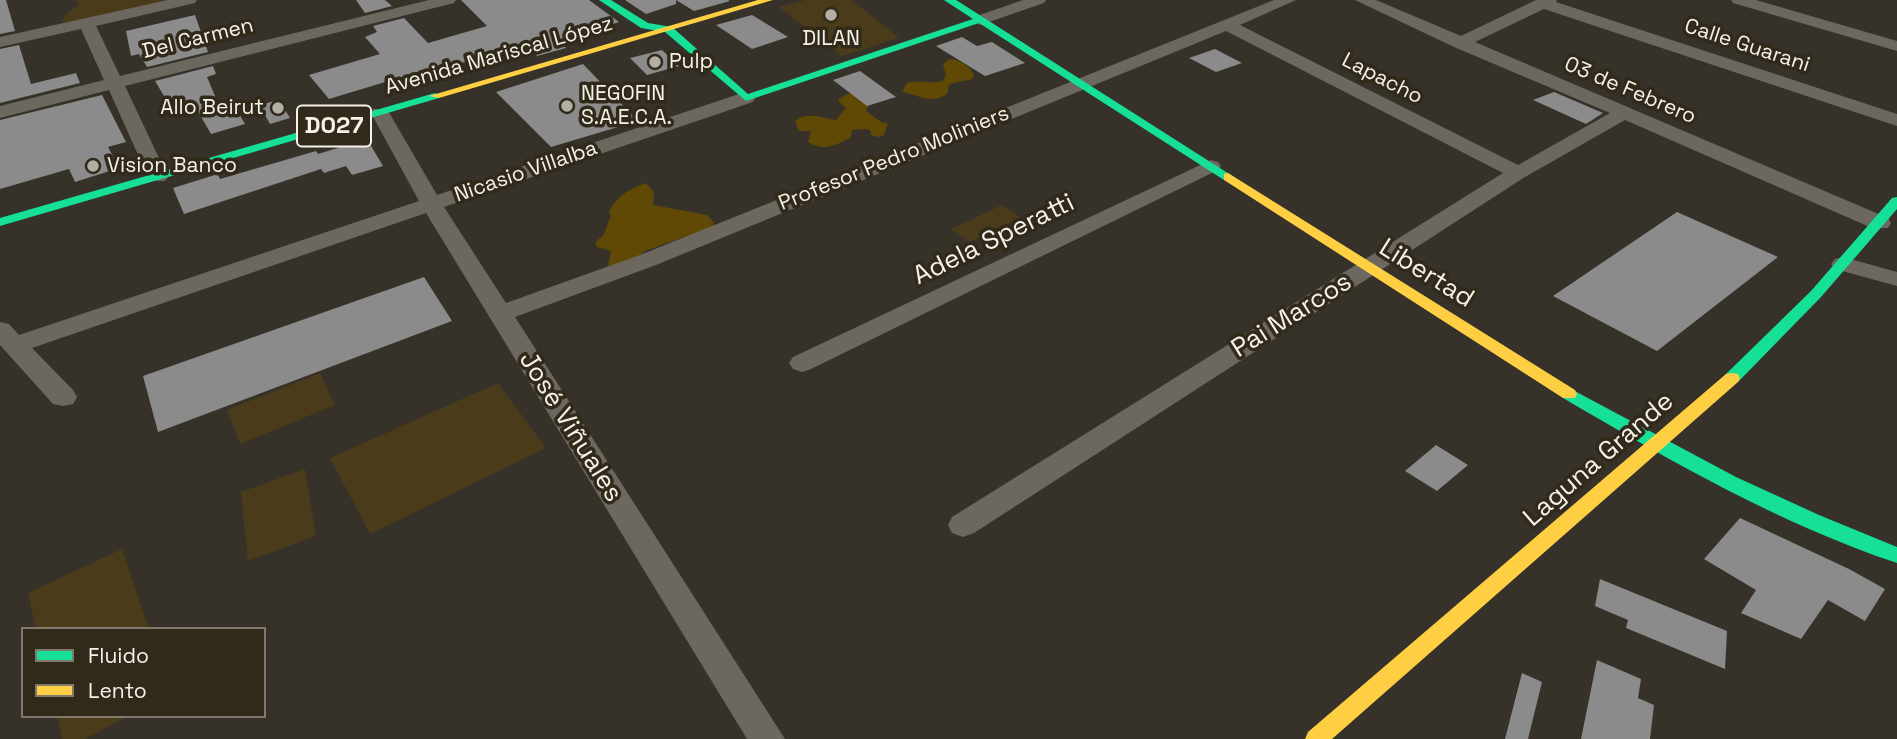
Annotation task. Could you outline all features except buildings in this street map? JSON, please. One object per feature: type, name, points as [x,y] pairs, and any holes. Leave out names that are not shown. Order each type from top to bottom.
[{"type":"main road","points":[[604,0],[647,26],[668,29],[746,98]]},
{"type":"main road","name":"Avenida Mariscal López","points":[[0,222],[155,171],[735,0]]},
{"type":"main road","name":"Avenida Mariscal López","points":[[0,209],[380,113],[768,0]]},
{"type":"main road","name":"Libertad","points":[[949,0],[1560,388],[1655,444],[1782,509],[1897,555]]},
{"type":"main road","name":"Nicasio Villalba","points":[[746,98],[980,20]]},
{"type":"main road","name":"Laguna Grande","points":[[1316,739],[1737,374],[1843,264],[1897,201]]},
{"type":"street","points":[[0,42],[189,0]]},
{"type":"street","name":"Del Carmen","points":[[0,112],[448,0]]},
{"type":"street","name":"Nicasio Villalba","points":[[980,20],[1038,0]]},
{"type":"street","name":"Profesor Pedro Moliniers","points":[[500,314],[648,260],[1288,0]]},
{"type":"street","name":"03 de Febrero","points":[[1363,0],[1880,223]]},
{"type":"street","points":[[1739,0],[1897,46]]},
{"type":"street","points":[[1461,43],[1546,1]]},
{"type":"street","name":"Calle Guarani","points":[[1546,1],[1897,120]]},
{"type":"street","points":[[86,22],[155,171]]},
{"type":"street","name":"Lapacho","points":[[1226,25],[1518,173]]},
{"type":"street","name":"Nicasio Villalba","points":[[7,337],[431,204],[746,98]]},
{"type":"street","name":"José Viñuales","points":[[380,113],[431,204],[767,739]]},
{"type":"street","name":"Pai Marcos","points":[[963,525],[1518,173],[1624,113]]},
{"type":"street","name":"Adela Speratti","points":[[802,363],[1211,166]]},
{"type":"street","points":[[1843,264],[1897,279]]},
{"type":"street","points":[[7,337],[63,397]]},
{"type":"shaded area","points":[[76,0],[170,0],[73,23],[62,22],[66,14],[79,5]]},
{"type":"shaded area","name":"DILAN","points":[[805,0],[852,0],[899,38],[842,56],[779,7]]},
{"type":"shaded area","points":[[950,59],[968,67],[974,76],[972,79],[949,84],[947,94],[936,99],[902,92],[907,83],[943,81],[946,75],[943,64]]},
{"type":"shaded area","points":[[857,89],[872,98],[866,111],[881,122],[888,123],[884,135],[871,135],[871,131],[866,129],[852,130],[851,137],[830,146],[820,147],[808,142],[811,131],[799,131],[795,121],[805,116],[836,120],[846,108],[839,99]]},
{"type":"shaded area","points":[[646,183],[654,192],[653,205],[707,215],[714,223],[712,227],[645,251],[634,260],[616,268],[608,266],[611,251],[597,247],[595,243],[604,234],[611,216],[609,212],[624,194]]},
{"type":"shaded area","points":[[1002,205],[1021,218],[969,242],[951,229]]},
{"type":"shaded area","points":[[320,373],[335,405],[240,444],[227,410]]},
{"type":"shaded area","points":[[498,383],[546,448],[370,534],[330,458]]},
{"type":"shaded area","points":[[305,469],[316,536],[248,561],[241,492]]},
{"type":"shaded area","points":[[122,549],[148,627],[36,627],[28,593]]},
{"type":"shaded area","points":[[57,718],[124,718],[85,739],[62,739]]},
{"type":"traffic: fast","points":[[604,0],[645,26],[668,29],[746,98],[980,20]]},
{"type":"traffic: fast","points":[[949,0],[1228,177]]},
{"type":"traffic: fast","points":[[0,222],[435,96]]},
{"type":"traffic: fast","points":[[1732,378],[1816,294],[1897,201]]},
{"type":"traffic: fast","points":[[1569,394],[1730,482],[1897,555]]},
{"type":"traffic: slow","points":[[435,96],[768,0]]},
{"type":"traffic: slow","points":[[1228,177],[1569,394]]},
{"type":"traffic: slow","points":[[1316,739],[1732,378]]},
{"type":"place","name":"DILAN","points":[[831,15]]},
{"type":"place","name":"Pulp","points":[[655,62]]},
{"type":"place","name":"NEGOFIN S.A.E.C.A.","points":[[567,106]]},
{"type":"place","name":"Allo Beirut","points":[[278,108]]},
{"type":"place","name":"Vision Banco","points":[[93,166]]}]
